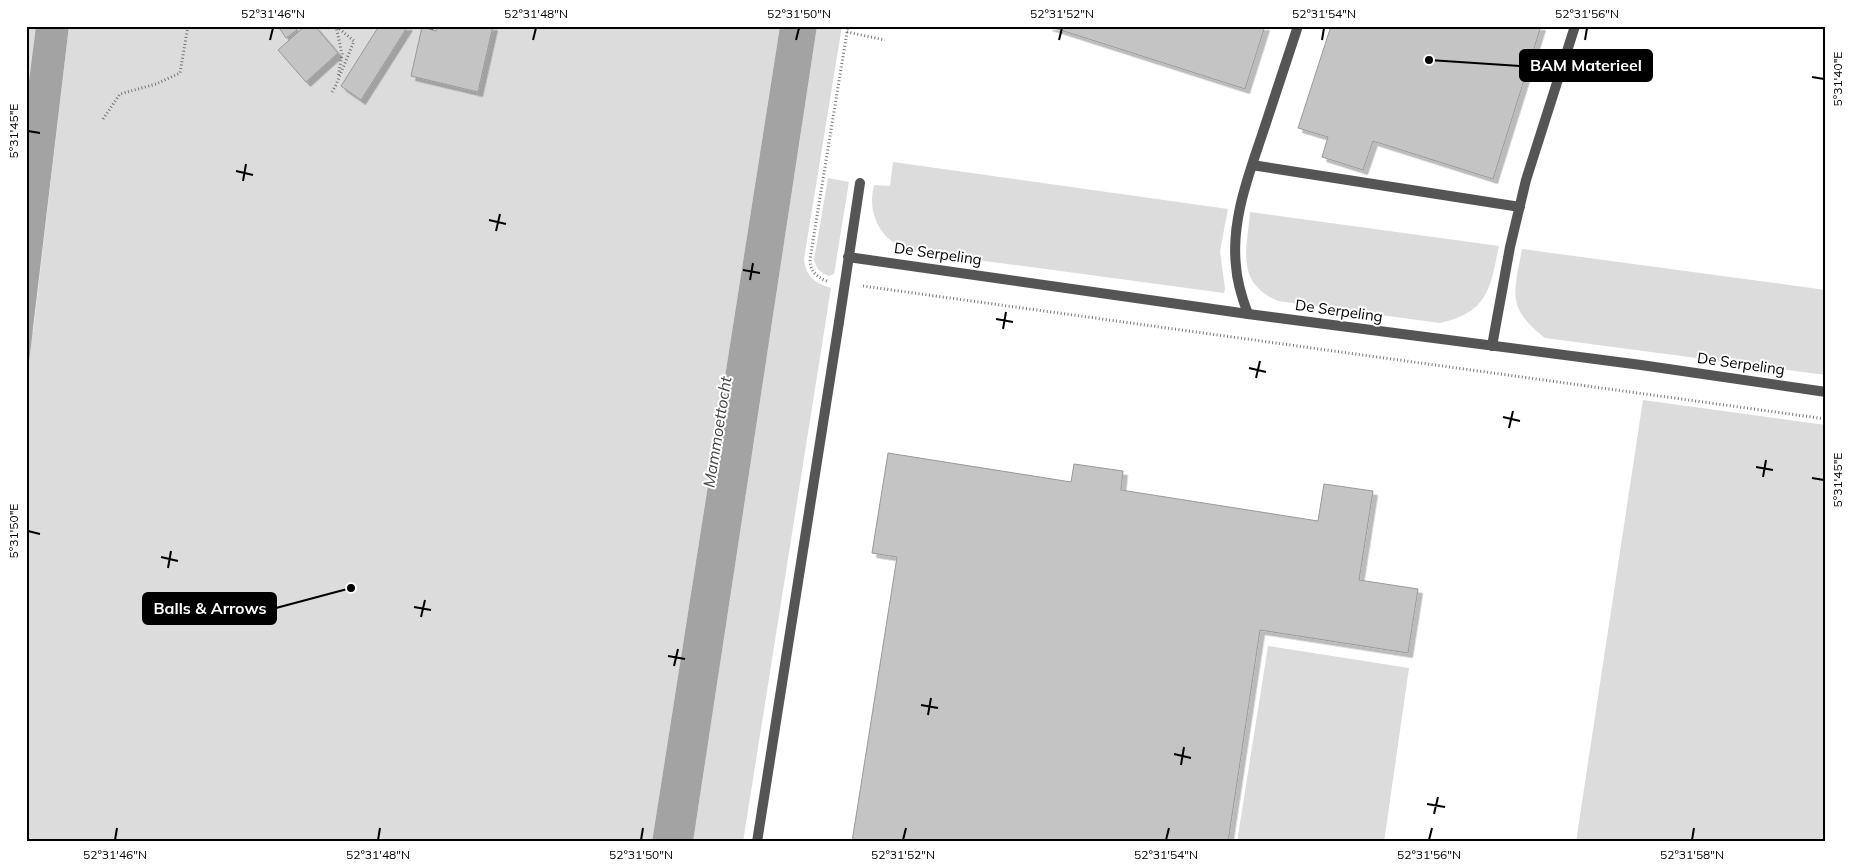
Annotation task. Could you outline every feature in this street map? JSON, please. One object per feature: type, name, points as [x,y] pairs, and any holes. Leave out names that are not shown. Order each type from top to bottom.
[{"type":"street","points":[[1248,314],[1238,285],[1235,247],[1239,210],[1298,26]]},
{"type":"street","points":[[1492,346],[1526,180],[1575,26]]},
{"type":"street","points":[[1252,165],[1520,207]]},
{"type":"street","points":[[757,842],[860,183]]},
{"type":"street","name":"De Serpeling","points":[[848,257],[1248,314],[1641,365],[1826,392]]},
{"type":"path","points":[[103,118],[120,94],[156,84],[180,73],[188,26]]},
{"type":"path","points":[[336,26],[342,54],[336,85]]},
{"type":"path","points":[[332,92],[354,41],[336,26]]},
{"type":"path","points":[[848,26],[810,260],[811,269],[821,279],[845,284],[1826,419]]},
{"type":"path","points":[[847,32],[885,40]]},
{"type":"shaded area","points":[[26,26],[36,26],[26,104]]},
{"type":"shaded area","points":[[69,26],[780,26],[652,842],[26,842],[26,331],[33,332]]},
{"type":"shaded area","points":[[817,26],[842,26],[804,259],[809,275],[820,284],[831,288],[743,842],[693,842]]},
{"type":"shaded area","points":[[893,162],[1228,209],[1220,251],[1224,293],[948,256],[916,251],[898,245],[883,233],[877,223],[872,199],[874,185],[890,186]]},
{"type":"shaded area","points":[[828,178],[849,182],[834,274],[829,276],[819,270],[814,260]]},
{"type":"shaded area","points":[[1250,212],[1499,246],[1493,275],[1484,296],[1468,312],[1440,323],[1278,301],[1264,293],[1249,275],[1246,252]]},
{"type":"shaded area","points":[[1522,249],[1826,290],[1826,375],[1545,338],[1532,327],[1518,308],[1515,289]]},
{"type":"shaded area","points":[[1643,400],[1826,425],[1826,842],[1576,842]]},
{"type":"shaded area","points":[[1268,646],[1409,668],[1384,842],[1237,842]]},
{"type":"water","points":[[36,26],[69,26],[26,387],[26,104]]},
{"type":"water","name":"Mammoettocht","points":[[780,26],[817,26],[693,842],[652,842]]},
{"type":"building","points":[[278,26],[294,26],[297,30],[286,38]]},
{"type":"building","points":[[305,26],[315,26],[338,53],[306,82],[278,50]]},
{"type":"building","points":[[379,26],[408,26],[361,100],[341,86]]},
{"type":"building","points":[[437,26],[493,26],[478,92],[411,76],[422,27],[436,31]]},
{"type":"building","points":[[1048,26],[1265,26],[1245,89]]},
{"type":"building","points":[[1331,26],[1541,26],[1493,179],[1373,141],[1363,170],[1322,157],[1328,137],[1298,128]]},
{"type":"building","points":[[888,453],[1071,482],[1074,464],[1123,471],[1121,490],[1318,521],[1324,484],[1373,491],[1359,580],[1418,589],[1408,653],[1260,630],[1228,842],[852,842],[897,557],[872,553]]},
{"type":"place","name":"BAM Materieel","points":[[1429,60]]},
{"type":"place","name":"Balls & Arrows","points":[[351,588]]}]
